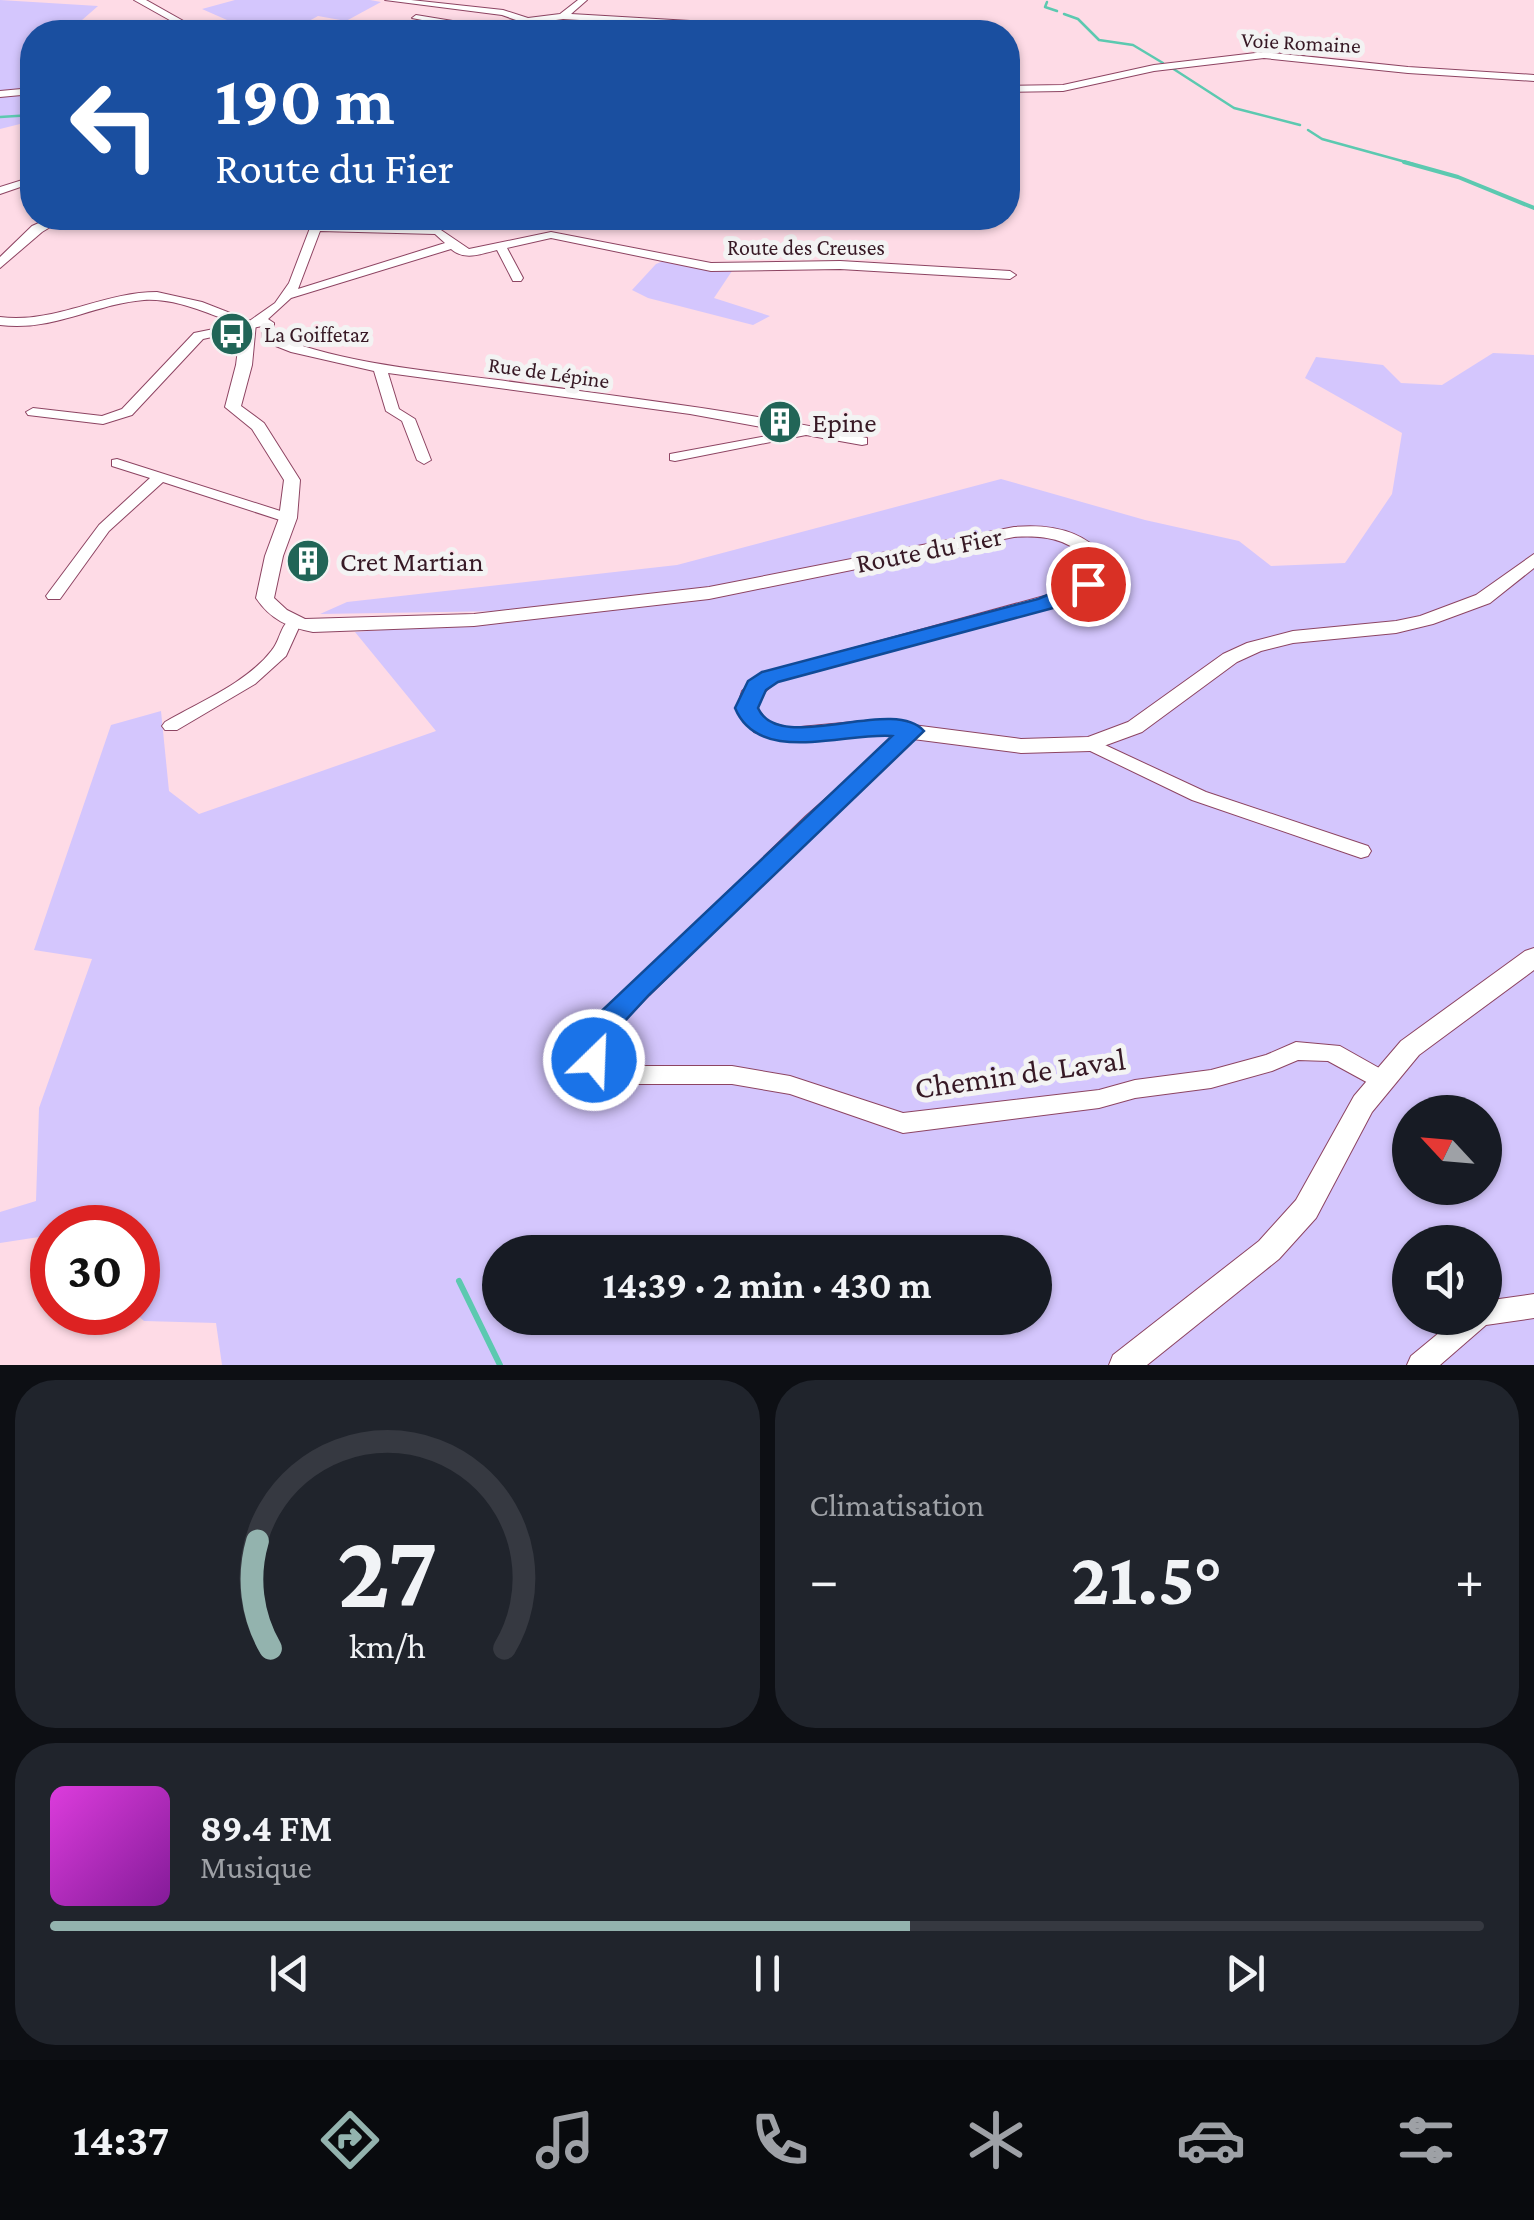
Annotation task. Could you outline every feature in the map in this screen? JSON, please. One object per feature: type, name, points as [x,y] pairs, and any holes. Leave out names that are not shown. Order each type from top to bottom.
[{"type":"main road","points":[[139,0],[176,20]]},
{"type":"main road","points":[[0,264],[36,230]]},
{"type":"main road","points":[[0,321],[42,324],[104,302],[149,295],[248,323],[244,365],[233,407],[258,426],[292,480],[288,518],[265,586],[265,598],[275,614],[294,622]]},
{"type":"main road","name":"Route du Fier","points":[[294,622],[474,620],[709,593],[1014,532],[1055,533],[1088,548],[1096,557],[1096,572],[1088,584],[1073,594],[770,677],[749,695],[747,708],[760,727],[790,735],[874,727],[1021,746],[1090,744],[1135,726],[1204,675],[1254,647],[1293,636],[1396,627],[1426,620],[1484,598],[1534,558]]},
{"type":"main road","points":[[1124,1365],[1268,1250],[1306,1209],[1362,1104],[1410,1048],[1534,956]]},
{"type":"street","points":[[388,0],[437,3],[503,13],[521,20]]},
{"type":"street","points":[[563,16],[583,0]]},
{"type":"street","points":[[538,20],[563,16],[626,20]]},
{"type":"street","points":[[416,18],[428,20]]},
{"type":"street","name":"Voie Romaine","points":[[1020,89],[1063,88],[1154,68],[1264,56],[1534,78]]},
{"type":"street","points":[[290,295],[315,230]]},
{"type":"street","points":[[408,230],[438,231],[454,244]]},
{"type":"street","name":"Route des Creuses","points":[[34,412],[103,420],[127,412],[188,344],[212,331],[268,316],[290,295],[454,244],[469,253],[552,234],[710,267],[840,265],[1010,275]]},
{"type":"street","points":[[500,246],[517,278]]},
{"type":"street","name":"Rue de Lépine","points":[[248,323],[268,323],[268,338],[296,349],[380,368],[690,410],[862,441]]},
{"type":"street","points":[[380,368],[394,411],[408,419],[424,460]]},
{"type":"street","points":[[675,456],[810,432]]},
{"type":"street","points":[[117,463],[288,518]]},
{"type":"street","points":[[54,596],[104,528],[160,476]]},
{"type":"street","points":[[171,726],[249,680],[280,652],[294,622]]},
{"type":"street","name":"Chemin de Laval","points":[[912,731],[813,820],[601,1028],[595,1038],[594,1060],[601,1068],[614,1075],[732,1076],[790,1085],[903,1123],[1100,1099],[1134,1089],[1211,1079],[1272,1062],[1296,1050],[1332,1052],[1380,1079]]},
{"type":"street","points":[[1090,744],[1199,796],[1360,851]]},
{"type":"street","points":[[1502,1311],[1534,1306]]},
{"type":"street","points":[[1420,1365],[1456,1335]]},
{"type":"shaded area","points":[[0,0],[98,6],[82,20],[20,20],[20,124],[0,129]]},
{"type":"shaded area","points":[[235,0],[381,2],[348,20],[318,16],[311,20],[227,20],[202,9]]},
{"type":"shaded area","points":[[671,258],[734,268],[714,298],[770,316],[753,325],[648,298],[632,290],[656,264]]},
{"type":"shaded area","points":[[1493,353],[1534,355],[1534,1365],[222,1365],[216,1323],[160,1321],[160,1205],[30,1205],[30,1238],[0,1243],[0,1212],[36,1201],[39,1108],[92,959],[34,950],[111,725],[161,711],[169,791],[199,814],[436,731],[355,632],[509,621],[504,611],[320,614],[347,602],[677,565],[1001,479],[1145,520],[1239,541],[1271,566],[1345,563],[1392,494],[1402,433],[1305,378],[1316,357],[1383,365],[1401,383],[1442,385]]},
{"type":"waterway","points":[[1047,2],[1045,7],[1057,11]]},
{"type":"waterway","points":[[1064,14],[1078,19],[1099,40],[1133,45],[1163,63]]},
{"type":"waterway","points":[[1172,68],[1234,108],[1300,125]]},
{"type":"waterway","points":[[0,117],[20,116]]},
{"type":"waterway","points":[[1308,130],[1322,139],[1413,164]]},
{"type":"waterway","points":[[1404,162],[1458,177],[1534,208]]},
{"type":"waterway","points":[[459,1281],[500,1365]]},
{"type":"place","name":"La Goiffetaz","points":[[232,334]]},
{"type":"place","name":"Epine","points":[[780,422]]},
{"type":"place","name":"Cret Martian","points":[[308,561]]},
{"type":"route","points":[[594,1060],[595,1038],[601,1028],[813,820],[912,731],[874,727],[810,734],[774,732],[752,720],[747,708],[749,695],[756,686],[770,677],[1046,603],[1088,584]]}]
